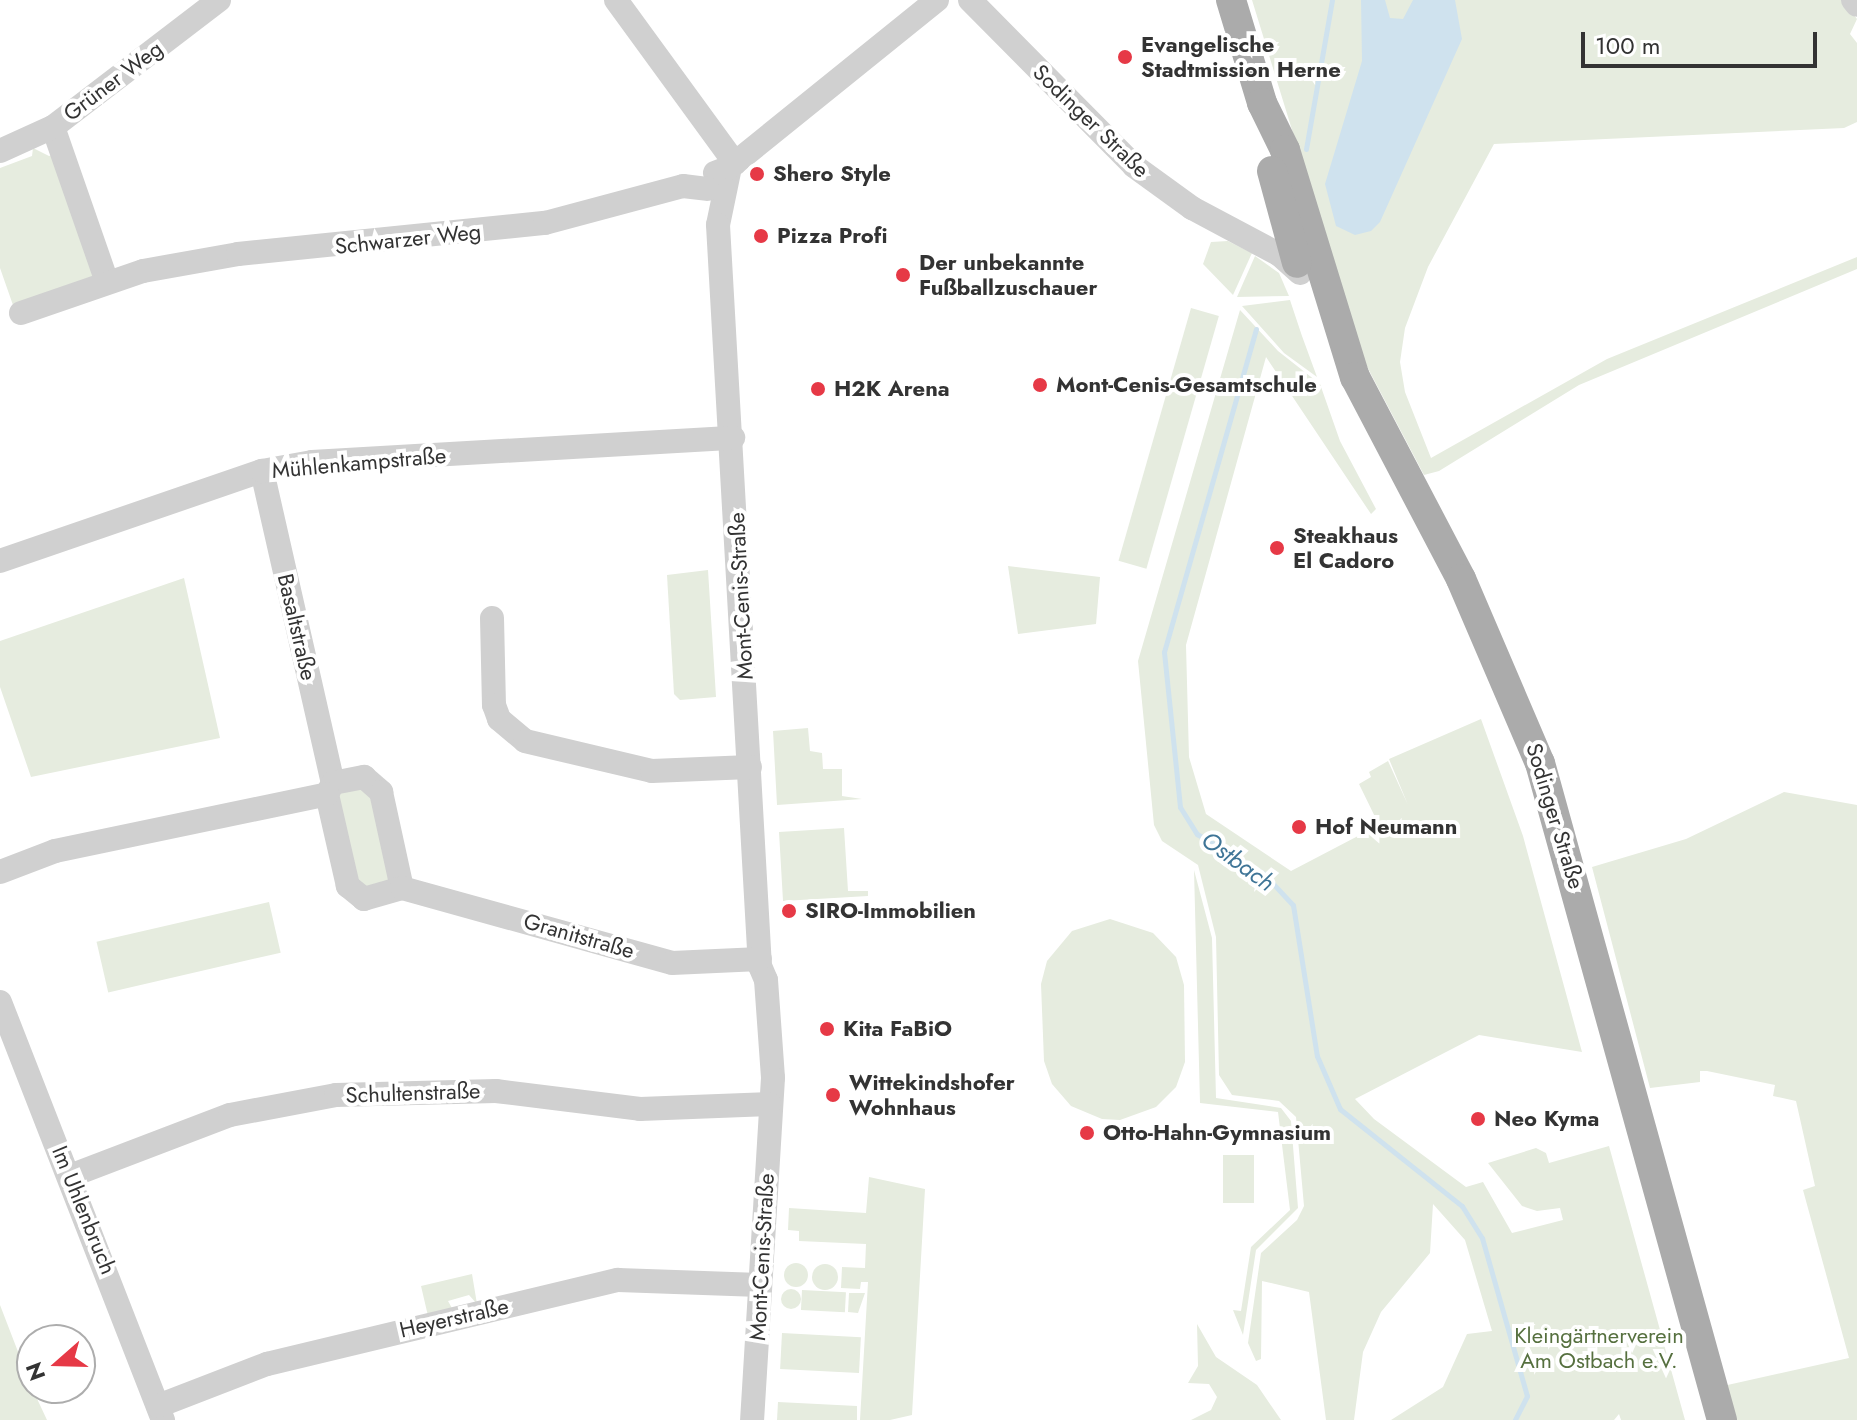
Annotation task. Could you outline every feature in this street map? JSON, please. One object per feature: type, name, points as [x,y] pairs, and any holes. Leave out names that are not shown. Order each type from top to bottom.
[{"type":"main road","name":"Sodinger Straße","points":[[1231,0],[1262,103],[1259,125],[1355,377],[1467,592],[1540,763],[1722,1420]]},
{"type":"main road","name":"Sodinger Straße","points":[[1298,233],[1300,273],[1357,423],[1477,651],[1543,819],[1704,1420]]},
{"type":"street","name":"Grüner Weg","points":[[0,151],[53,127],[219,0]]},
{"type":"street","points":[[616,0],[733,165]]},
{"type":"street","points":[[707,189],[713,175],[733,165],[937,0]]},
{"type":"street","name":"Sodinger Straße","points":[[970,0],[1134,166],[1192,208],[1280,255],[1300,273]]},
{"type":"street","points":[[1853,0],[1857,5]]},
{"type":"street","points":[[53,127],[107,282]]},
{"type":"street","name":"Mont-Cenis-Straße","points":[[733,165],[718,225],[733,438],[760,963],[766,980],[773,1078],[769,1099],[752,1420]]},
{"type":"street","name":"Schwarzer Weg","points":[[21,313],[107,282],[238,254],[545,223],[683,186],[707,189]]},
{"type":"street","name":"Mont-Cenis-Straße","points":[[707,189],[709,215],[718,225]]},
{"type":"street","name":"Sodinger Straße","points":[[1226,224],[1298,233]]},
{"type":"street","name":"Mühlenkampstraße","points":[[0,561],[262,471],[312,462],[733,438]]},
{"type":"street","name":"Basaltstraße","points":[[262,471],[330,789]]},
{"type":"street","points":[[492,618],[494,705],[499,719],[525,741],[652,771],[750,767]]},
{"type":"street","points":[[0,872],[55,851],[330,789],[364,777],[377,784],[402,888],[364,899],[352,893],[330,789]]},
{"type":"street","name":"Granitstraße","points":[[402,888],[672,963],[760,963]]},
{"type":"street","name":"Im Uhlenbruch","points":[[0,1002],[161,1413]]},
{"type":"street","name":"Schultenstraße","points":[[70,1176],[210,1121],[336,1095],[496,1091],[640,1109],[769,1099]]},
{"type":"street","name":"Heyerstraße","points":[[161,1413],[267,1364],[618,1280],[760,1285]]},
{"type":"green space","points":[[1252,0],[1843,0],[1857,19],[1850,34],[1857,43],[1857,122],[1844,128],[1494,144],[1428,267],[1405,328],[1400,362],[1405,392],[1431,458],[1607,359],[1857,257],[1857,269],[1579,385],[1439,471],[1424,475],[1362,357]]},
{"type":"green space","points":[[33,148],[49,156],[57,153],[97,275],[14,308],[0,268],[0,168],[32,156]]},
{"type":"green space","points":[[1228,241],[1252,253],[1233,295],[1203,264],[1211,242]]},
{"type":"green space","points":[[1255,256],[1279,273],[1289,296],[1237,297]]},
{"type":"green space","points":[[1290,300],[1317,377],[1284,353],[1242,306]]},
{"type":"green space","points":[[1191,308],[1219,316],[1146,569],[1119,561]]},
{"type":"green space","name":"Kleingärtnerverein Am Ostbach e.V.","points":[[1240,310],[1278,351],[1320,384],[1340,441],[1376,509],[1371,514],[1266,357],[1186,645],[1189,757],[1206,814],[1291,871],[1379,825],[1359,784],[1371,777],[1369,772],[1388,761],[1408,805],[1389,759],[1481,719],[1523,836],[1582,1052],[1479,1035],[1355,1099],[1374,1119],[1466,1187],[1483,1182],[1512,1233],[1563,1220],[1560,1208],[1537,1211],[1522,1206],[1488,1163],[1536,1148],[1546,1153],[1549,1163],[1609,1146],[1685,1420],[1621,1420],[1619,1414],[1614,1420],[1391,1420],[1443,1387],[1467,1334],[1492,1331],[1465,1240],[1433,1204],[1430,1253],[1381,1312],[1363,1352],[1354,1420],[1326,1420],[1309,1292],[1262,1281],[1261,1359],[1256,1361],[1248,1343],[1261,1253],[1297,1220],[1304,1206],[1296,1117],[1279,1101],[1232,1095],[1219,1075],[1216,937],[1198,865],[1162,841],[1154,825],[1138,661]]},
{"type":"green space","points":[[1008,566],[1100,577],[1096,624],[1018,634]]},
{"type":"green space","points":[[708,570],[716,697],[680,700],[674,694],[667,575]]},
{"type":"green space","points":[[184,578],[220,738],[31,777],[0,687],[0,641]]},
{"type":"green space","points":[[808,728],[810,751],[822,753],[823,769],[842,769],[842,796],[862,799],[777,805],[773,731]]},
{"type":"green space","points":[[367,785],[392,880],[361,889],[336,799],[339,793]]},
{"type":"green space","points":[[1784,792],[1857,805],[1857,1420],[1733,1420],[1723,1386],[1849,1358],[1803,1190],[1815,1186],[1796,1101],[1773,1096],[1775,1085],[1707,1071],[1700,1071],[1700,1082],[1650,1088],[1592,867],[1686,839]]},
{"type":"green space","points":[[844,828],[848,891],[868,891],[868,896],[783,901],[779,832]]},
{"type":"green space","points":[[1194,870],[1212,938],[1216,1098],[1281,1108],[1291,1121],[1298,1208],[1256,1250],[1243,1335],[1233,1310],[1241,1311],[1251,1247],[1290,1210],[1278,1112],[1200,1103]]},
{"type":"green space","points":[[269,902],[281,953],[108,992],[97,942]]},
{"type":"green space","points":[[1110,919],[1153,933],[1176,957],[1184,985],[1185,1062],[1176,1087],[1156,1107],[1120,1120],[1102,1119],[1071,1106],[1052,1084],[1044,1061],[1041,984],[1047,961],[1072,931]]},
{"type":"green space","points":[[1223,1155],[1254,1155],[1254,1203],[1223,1203]]},
{"type":"green space","points":[[869,1177],[925,1189],[912,1415],[890,1420],[860,1420],[868,1282],[861,1282],[860,1289],[841,1288],[842,1267],[865,1268],[866,1244],[799,1241],[799,1231],[788,1230],[789,1208],[866,1213]]},
{"type":"green space","points":[[796,1263],[807,1270],[808,1275],[801,1286],[796,1287],[785,1280],[784,1275],[791,1264]]},
{"type":"green space","points":[[825,1264],[834,1268],[838,1277],[834,1286],[825,1290],[816,1286],[812,1277],[816,1268]]},
{"type":"green space","points":[[472,1274],[477,1304],[469,1295],[448,1301],[453,1310],[428,1316],[421,1286]]},
{"type":"green space","points":[[791,1289],[798,1292],[801,1299],[798,1306],[791,1309],[784,1306],[781,1299],[784,1292]]},
{"type":"green space","points":[[802,1290],[846,1292],[845,1312],[801,1310]]},
{"type":"green space","points":[[849,1293],[865,1293],[858,1313],[848,1312]]},
{"type":"green space","points":[[0,1305],[16,1346],[16,1404],[40,1404],[47,1420],[0,1420]]},
{"type":"green space","points":[[1197,1324],[1216,1357],[1257,1385],[1281,1420],[1191,1420],[1211,1410],[1217,1397],[1209,1384],[1188,1383],[1198,1366]]},
{"type":"green space","points":[[782,1333],[861,1337],[859,1373],[780,1369]]},
{"type":"green space","points":[[778,1402],[857,1406],[857,1420],[777,1420]]},
{"type":"water","points":[[1361,0],[1385,0],[1390,18],[1403,19],[1413,0],[1455,0],[1462,39],[1380,222],[1371,231],[1355,235],[1336,226],[1325,184],[1362,61]]},
{"type":"waterway","name":"Ostbach","points":[[1306,149],[1332,0]]},
{"type":"waterway","name":"Ostbach","points":[[1256,329],[1164,652],[1180,807],[1197,834],[1264,874],[1293,905],[1317,1056],[1340,1109],[1462,1206],[1482,1238],[1527,1396],[1515,1420]]},
{"type":"place","name":"Evangelische Stadtmission Herne","points":[[1125,57]]},
{"type":"place","name":"Shero Style","points":[[757,174]]},
{"type":"place","name":"Pizza Profi","points":[[761,236]]},
{"type":"place","name":"Der unbekannte Fußballzuschauer","points":[[903,275]]},
{"type":"place","name":"Mont-Cenis-Gesamtschule","points":[[1040,385]]},
{"type":"place","name":"H2K Arena","points":[[818,389]]},
{"type":"place","name":"Steakhaus El Cadoro","points":[[1277,548]]},
{"type":"place","name":"Hof Neumann","points":[[1299,827]]},
{"type":"place","name":"SIRO-Immobilien","points":[[789,911]]},
{"type":"place","name":"Kita FaBiO","points":[[827,1029]]},
{"type":"place","name":"Wittekindshofer Wohnhaus","points":[[833,1095]]},
{"type":"place","name":"Neo Kyma","points":[[1478,1119]]},
{"type":"place","name":"Otto-Hahn-Gymnasium","points":[[1087,1133]]}]
